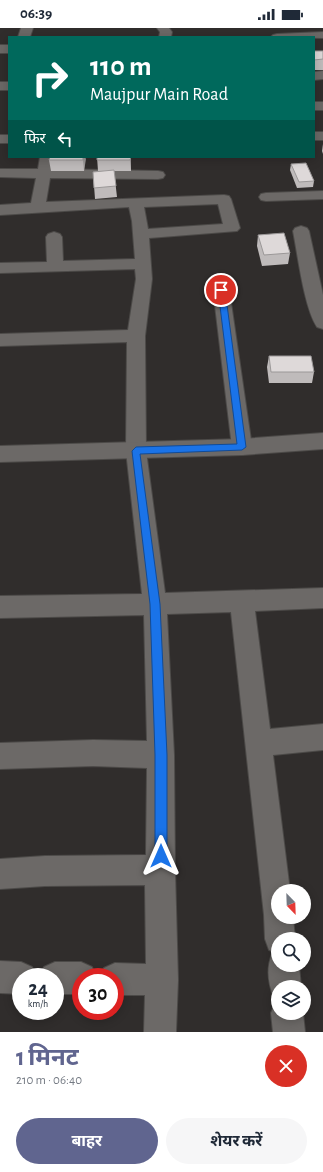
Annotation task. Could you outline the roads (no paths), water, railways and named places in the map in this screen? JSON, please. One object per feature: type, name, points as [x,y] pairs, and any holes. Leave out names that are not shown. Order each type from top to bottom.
[{"type":"street","points":[[300,36],[323,35]]},
{"type":"street","points":[[38,207],[47,158]]},
{"type":"street","points":[[0,173],[43,175],[158,169],[157,202]]},
{"type":"street","points":[[266,197],[323,195]]},
{"type":"street","points":[[0,210],[134,202],[224,199],[232,228],[141,234]]},
{"type":"street","points":[[134,202],[140,221],[143,264],[142,298],[136,336],[136,451],[155,604],[161,755],[160,870],[162,980],[160,1032]]},
{"type":"street","points":[[301,231],[316,302],[323,323]]},
{"type":"street","points":[[54,237],[55,266]]},
{"type":"street","points":[[0,268],[143,264]]},
{"type":"street","points":[[221,290],[242,447]]},
{"type":"street","points":[[0,340],[136,336]]},
{"type":"street","points":[[0,454],[242,447],[323,441]]},
{"type":"street","points":[[0,607],[155,604],[323,598]]},
{"type":"street","points":[[242,601],[275,884]]},
{"type":"street","points":[[258,744],[323,737]]},
{"type":"street","points":[[0,756],[93,753],[161,755]]},
{"type":"street","points":[[0,874],[45,871],[160,870]]},
{"type":"street","points":[[0,977],[12,978]]},
{"type":"street","points":[[124,979],[162,980]]},
{"type":"street","points":[[288,1020],[289,1032]]}]
